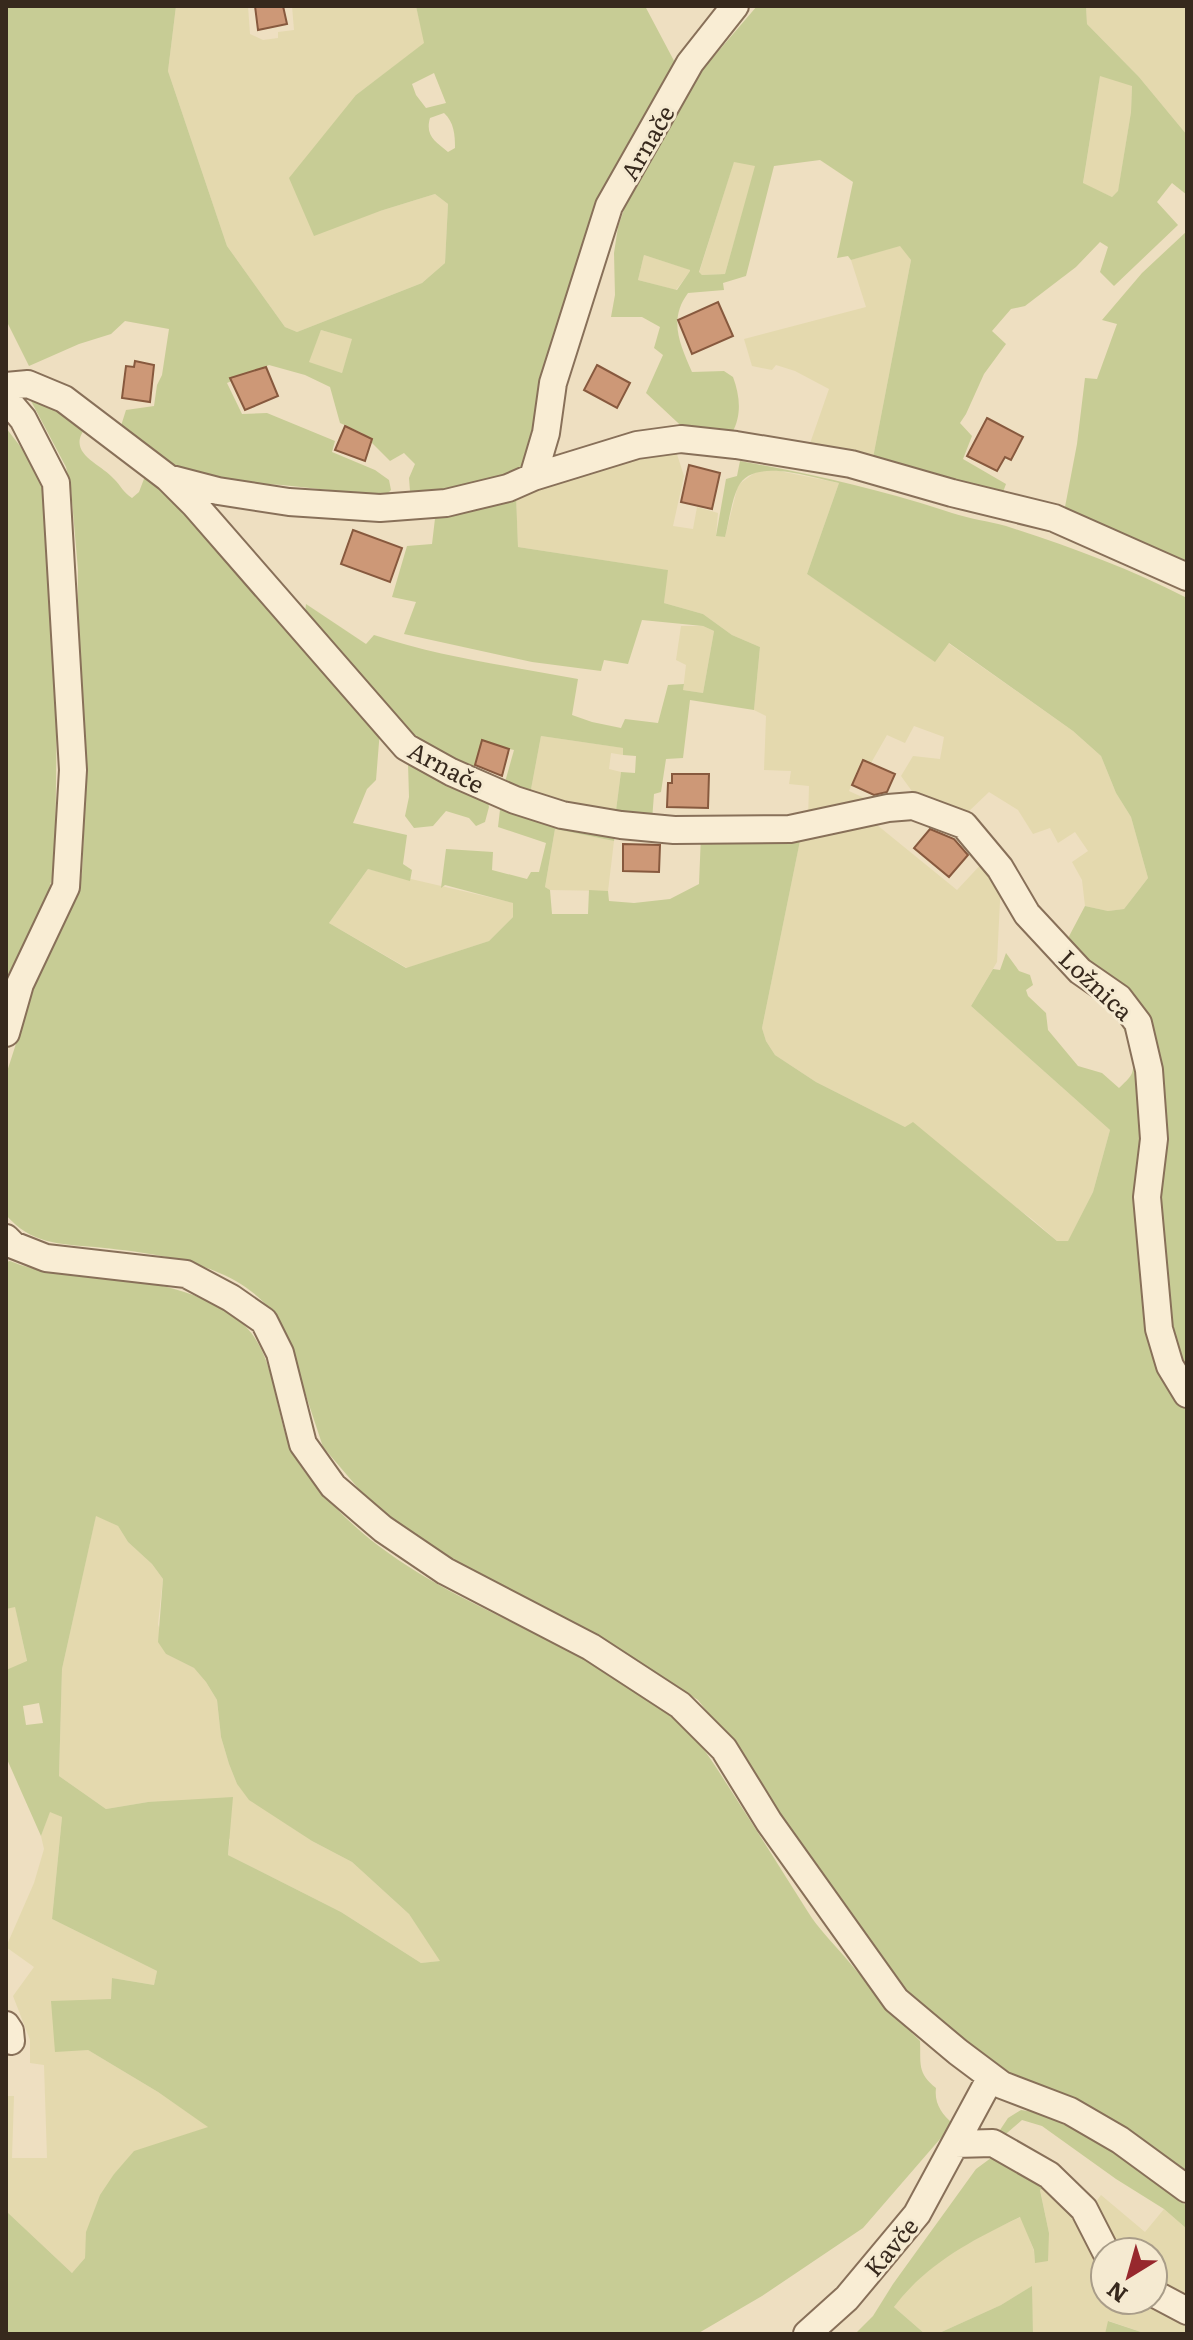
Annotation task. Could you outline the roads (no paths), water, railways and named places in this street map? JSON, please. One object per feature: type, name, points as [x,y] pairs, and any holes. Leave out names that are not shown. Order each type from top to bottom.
[{"type":"street","name":"Arnače","points":[[533,477],[546,433],[553,383],[609,206],[690,63],[735,6]]},
{"type":"street","name":"Arnače","points":[[6,386],[28,384],[64,399],[168,478],[406,747],[451,772],[515,800],[562,815],[674,830],[790,829]]},
{"type":"street","points":[[6,399],[23,419],[56,483],[73,770],[66,887],[20,984],[6,1033]]},
{"type":"street","name":"Arnače","points":[[168,478],[218,491],[289,502],[380,508],[446,503],[508,488],[533,477],[637,445],[681,439],[851,464],[1054,518],[1187,577]]},
{"type":"street","name":"Ložnica","points":[[790,829],[888,808],[913,806],[964,825],[1000,868],[1027,914],[1080,971],[1119,998],[1138,1023],[1149,1070],[1154,1139],[1147,1197],[1159,1329],[1170,1366],[1187,1394]]},
{"type":"street","points":[[6,1238],[13,1245],[46,1258],[186,1274],[231,1298],[264,1321],[280,1353],[303,1444],[333,1486],[383,1529],[445,1571],[591,1647],[680,1705],[724,1749],[769,1822],[896,2000],[1002,2085],[1070,2111],[1120,2140],[1187,2189]]},
{"type":"street","name":"Kavče","points":[[807,2334],[847,2298],[917,2214],[991,2077]]},
{"type":"street","points":[[955,2144],[993,2143],[1049,2175],[1084,2209],[1098,2236]]},
{"type":"street","points":[[1169,2301],[1187,2311]]}]
